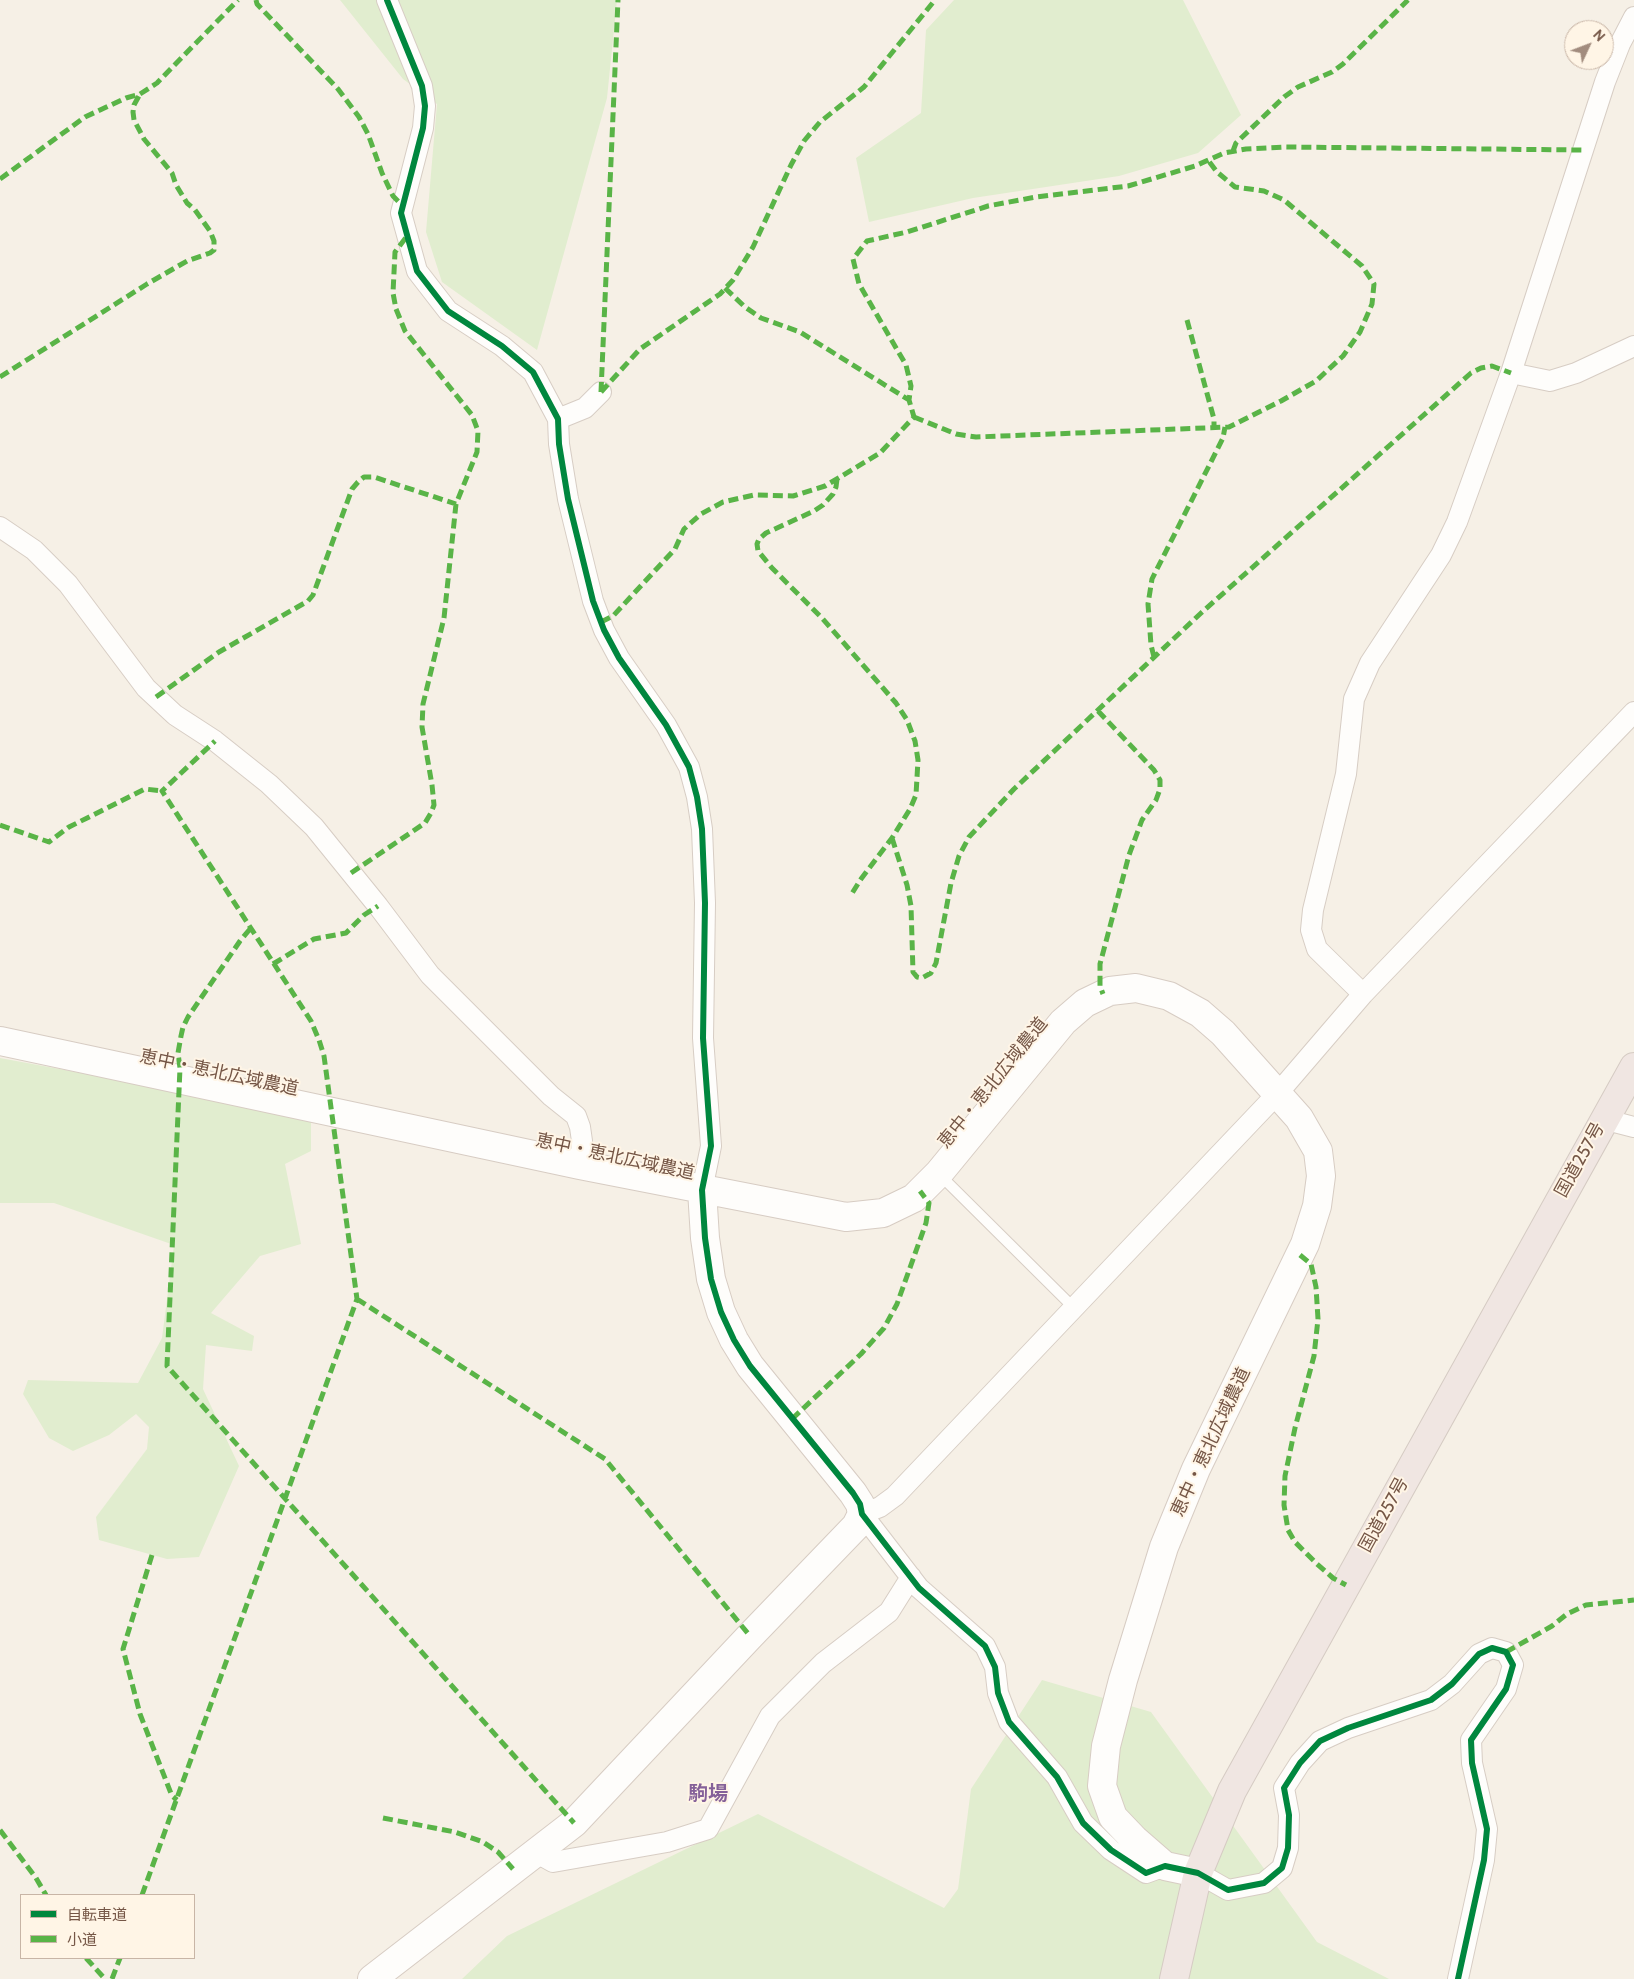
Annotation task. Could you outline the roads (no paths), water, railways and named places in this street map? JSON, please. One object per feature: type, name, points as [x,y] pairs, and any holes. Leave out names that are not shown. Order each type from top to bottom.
[{"type":"highway","name":"国道257号","points":[[1174,1979],[1198,1873],[1232,1790],[1634,1066]]},
{"type":"street","points":[[387,0],[422,86],[424,106],[423,128],[401,213],[417,271],[448,311],[502,346],[533,372],[558,418],[559,444],[568,499],[593,601],[604,630],[619,658],[666,725],[688,767],[697,797],[702,829],[705,903],[704,1038],[711,1146],[702,1190],[705,1238],[711,1279],[721,1312],[734,1340],[750,1366],[853,1493],[860,1504],[862,1514],[919,1588],[985,1646],[995,1667],[998,1693],[1008,1722],[1057,1778],[1083,1823],[1111,1850],[1146,1874],[1165,1866],[1198,1873],[1228,1890],[1264,1883],[1282,1868],[1288,1848],[1289,1815],[1284,1788],[1300,1763],[1320,1741],[1348,1728],[1431,1700],[1452,1684],[1479,1654],[1492,1648],[1506,1652],[1513,1666],[1506,1689],[1470,1740],[1472,1763],[1487,1829],[1484,1860],[1458,1979]]},
{"type":"street","points":[[1363,994],[1318,949],[1310,930],[1313,910],[1346,774],[1354,699],[1370,663],[1441,555],[1457,522],[1511,373],[1605,82],[1620,44],[1634,17]]},
{"type":"street","points":[[1511,373],[1550,381],[1576,373],[1634,346]]},
{"type":"street","points":[[558,418],[585,408],[601,392]]},
{"type":"street","points":[[0,527],[34,550],[68,584],[146,688],[175,715],[214,741],[269,784],[314,827],[378,906],[430,975],[551,1096],[576,1116],[580,1126],[582,1141],[580,1165]]},
{"type":"street","points":[[372,1979],[574,1823],[856,1526],[862,1514],[880,1507],[895,1496],[1278,1093],[1363,994],[1634,712]]},
{"type":"street","name":"恵中・恵北広域農道","points":[[0,1041],[580,1165],[846,1217],[883,1213],[914,1198],[939,1173],[1063,1022],[1085,1003],[1110,991],[1136,988],[1169,996],[1200,1013],[1223,1032],[1299,1118],[1318,1151],[1321,1176],[1317,1206],[1306,1244],[1196,1469],[1164,1547],[1106,1746],[1102,1786],[1113,1817],[1134,1839],[1165,1866]]},
{"type":"street","points":[[1603,1119],[1634,1127]]},
{"type":"street","points":[[535,1852],[553,1862],[667,1842],[708,1829],[770,1716],[823,1663],[889,1612],[910,1577]]},
{"type":"lane","points":[[939,1173],[1074,1308]]},
{"type":"district","name":"駒場","points":[[708,1794]]}]
